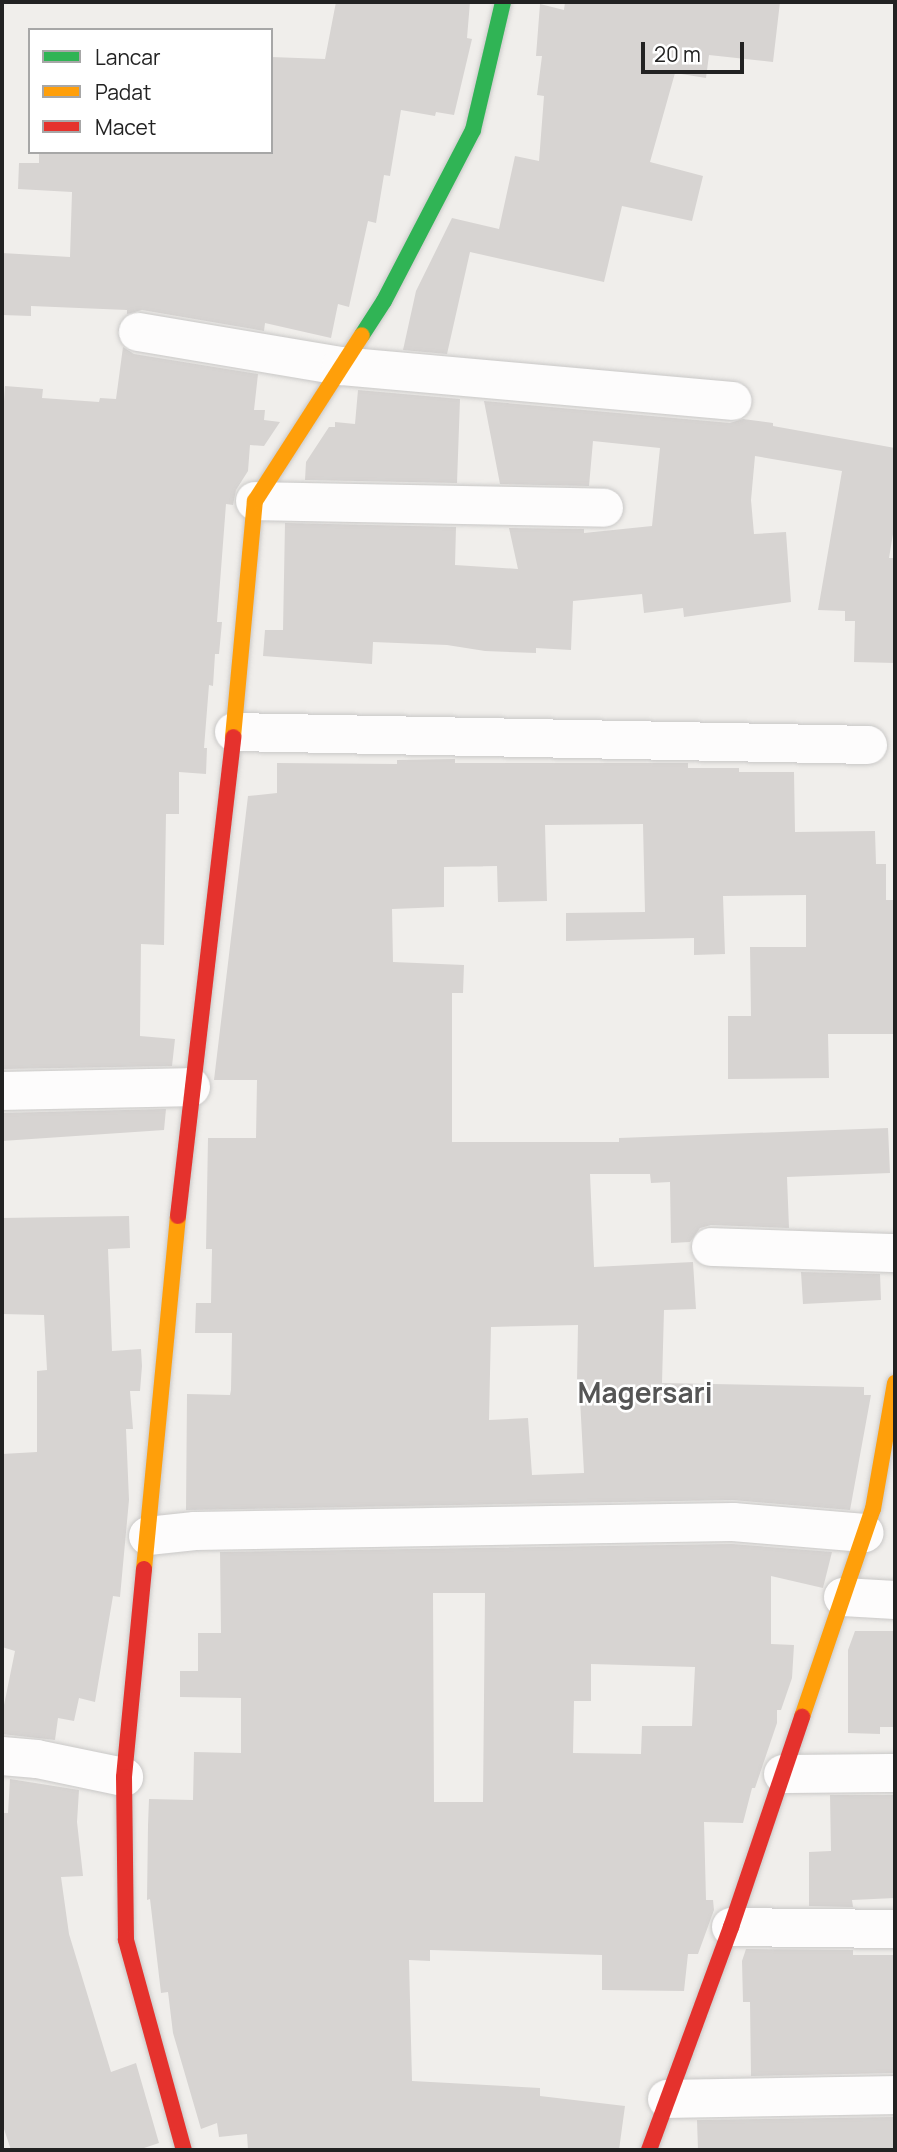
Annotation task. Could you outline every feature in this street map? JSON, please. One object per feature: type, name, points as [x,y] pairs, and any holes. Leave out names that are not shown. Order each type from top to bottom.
[{"type":"street","points":[[182,2150],[126,1940],[124,1777],[191,1087],[234,732],[255,501],[384,301],[473,130],[503,2]]},
{"type":"street","points":[[138,332],[341,366],[732,401]]},
{"type":"street","points":[[255,501],[604,508]]},
{"type":"street","points":[[234,732],[868,745]]},
{"type":"street","points":[[2,1091],[191,1087]]},
{"type":"street","points":[[711,1247],[895,1254]]},
{"type":"street","points":[[649,2150],[731,1927],[873,1509],[889,1450],[895,1383]]},
{"type":"street","points":[[148,1536],[195,1531],[733,1522],[865,1533]]},
{"type":"street","points":[[843,1597],[895,1600]]},
{"type":"street","points":[[2,1756],[37,1759],[124,1777]]},
{"type":"street","points":[[783,1774],[895,1773]]},
{"type":"street","points":[[731,1927],[895,1929]]},
{"type":"street","points":[[667,2099],[895,2095]]},
{"type":"building","points":[[336,2],[470,2],[467,38],[472,39],[454,115],[436,112],[435,116],[401,110],[390,176],[384,175],[376,223],[368,221],[349,307],[338,304],[331,338],[265,323],[264,331],[142,310],[127,314],[127,310],[31,306],[31,316],[2,315],[2,253],[70,257],[72,192],[18,189],[19,163],[39,163],[39,154],[273,154],[273,57],[325,59]]},
{"type":"building","points":[[565,2],[780,2],[773,62],[709,55],[706,78],[675,73],[650,162],[703,176],[692,221],[622,206],[604,282],[470,252],[447,354],[403,350],[416,291],[452,218],[499,229],[515,156],[539,161],[544,96],[537,95],[542,56],[536,56],[540,4],[564,10]]},
{"type":"building","points":[[123,347],[134,354],[258,374],[254,410],[265,410],[264,420],[280,422],[264,446],[250,445],[248,471],[236,490],[233,505],[226,504],[217,622],[222,622],[219,654],[215,654],[213,686],[209,685],[204,748],[207,748],[206,774],[179,772],[179,814],[166,814],[164,945],[141,944],[140,1036],[175,1039],[172,1066],[2,1069],[2,432],[5,386],[43,389],[42,398],[99,402],[100,398],[116,399]]},
{"type":"building","points":[[358,390],[460,399],[457,483],[305,480],[306,462],[329,427],[335,427],[335,422],[355,424]]},
{"type":"building","points":[[484,401],[730,423],[743,419],[895,448],[895,522],[889,558],[895,558],[895,663],[854,662],[855,621],[845,621],[845,611],[818,610],[842,471],[755,456],[751,500],[754,534],[786,532],[791,602],[684,617],[683,608],[644,613],[642,594],[573,601],[571,650],[536,648],[536,653],[485,651],[447,645],[373,642],[372,664],[263,656],[265,630],[283,630],[285,523],[456,527],[455,565],[518,569],[509,528],[584,529],[584,533],[652,526],[660,448],[593,441],[589,486],[500,484]]},
{"type":"building","points":[[455,759],[455,763],[688,763],[688,768],[794,772],[795,832],[875,831],[876,864],[886,864],[886,900],[895,900],[895,1034],[828,1034],[829,1078],[728,1079],[728,1016],[751,1016],[750,947],[806,947],[806,895],[723,896],[725,954],[694,955],[694,938],[566,941],[566,913],[645,912],[643,824],[545,825],[547,901],[498,902],[497,866],[444,867],[444,907],[392,909],[393,962],[464,965],[463,993],[452,993],[452,1142],[619,1142],[619,1138],[888,1128],[890,1173],[787,1177],[789,1228],[711,1225],[700,1228],[690,1242],[671,1243],[670,1182],[651,1183],[650,1174],[590,1174],[594,1267],[693,1262],[696,1309],[664,1310],[662,1383],[864,1387],[864,1395],[871,1395],[850,1510],[733,1500],[186,1510],[187,1394],[230,1395],[231,1390],[232,1333],[195,1333],[196,1303],[211,1303],[212,1249],[206,1249],[208,1138],[256,1138],[257,1080],[214,1080],[248,796],[277,793],[277,763],[397,764],[397,760]],"holes":[[[578,1325],[577,1381],[584,1473],[532,1475],[528,1418],[489,1420],[491,1327]]]},
{"type":"building","points":[[166,1109],[164,1130],[2,1141],[2,1113]]},
{"type":"building","points":[[129,1216],[130,1248],[108,1249],[112,1351],[141,1349],[142,1366],[140,1391],[130,1391],[133,1429],[126,1429],[129,1500],[120,1597],[113,1596],[95,1702],[79,1698],[74,1721],[58,1718],[55,1740],[2,1734],[3,1710],[15,1651],[2,1647],[2,1454],[37,1452],[37,1371],[47,1370],[44,1315],[2,1314],[2,1218]]},
{"type":"building","points":[[801,1272],[880,1274],[881,1300],[803,1304]]},
{"type":"building","points":[[732,1544],[832,1552],[823,1588],[771,1576],[771,1644],[794,1645],[792,1678],[781,1710],[777,1710],[777,1723],[755,1788],[752,1788],[743,1823],[704,1822],[706,1900],[713,1900],[714,1910],[698,1954],[688,1954],[684,1991],[602,1990],[602,1955],[430,1950],[430,1961],[409,1960],[412,2081],[540,2088],[540,2096],[625,2106],[619,2150],[248,2150],[247,2134],[219,2137],[217,2123],[201,2129],[173,2033],[168,1992],[161,1993],[150,1899],[147,1900],[148,1825],[149,1799],[193,1800],[194,1752],[241,1753],[241,1698],[180,1697],[180,1671],[198,1671],[198,1633],[221,1633],[220,1552]],"holes":[[[433,1593],[485,1593],[483,1802],[434,1802]],[[591,1664],[695,1667],[692,1726],[642,1726],[641,1754],[573,1753],[574,1701],[591,1701]]]},
{"type":"building","points":[[855,1631],[895,1631],[895,1727],[880,1727],[880,1734],[848,1733],[848,1650]]},
{"type":"building","points":[[10,1779],[79,1790],[77,1822],[83,1876],[61,1877],[69,1934],[111,2072],[136,2063],[159,2143],[138,2150],[11,2150],[2,2123],[2,1813],[8,1813]]},
{"type":"building","points":[[830,1795],[895,1795],[895,1898],[852,1900],[853,1907],[809,1906],[809,1852],[831,1851]]},
{"type":"building","points":[[746,1949],[853,1950],[853,1955],[895,1955],[895,2073],[751,2076],[750,2002],[743,2002],[742,1961]]},
{"type":"building","points":[[895,2117],[895,2150],[698,2150],[697,2120]]},
{"type":"traffic: fast","points":[[362,335],[384,301],[473,130],[503,2]]},
{"type":"traffic: slow","points":[[233,737],[255,501],[362,335]]},
{"type":"traffic: slow","points":[[144,1569],[178,1216]]},
{"type":"traffic: slow","points":[[802,1717],[873,1509],[895,1383]]},
{"type":"traffic: jam","points":[[178,1216],[233,737]]},
{"type":"traffic: jam","points":[[144,1569],[124,1777],[126,1940],[184,2150]]},
{"type":"traffic: jam","points":[[649,2150],[731,1927],[802,1717]]},
{"type":"district","name":"Magersari","points":[[645,1392]]}]
